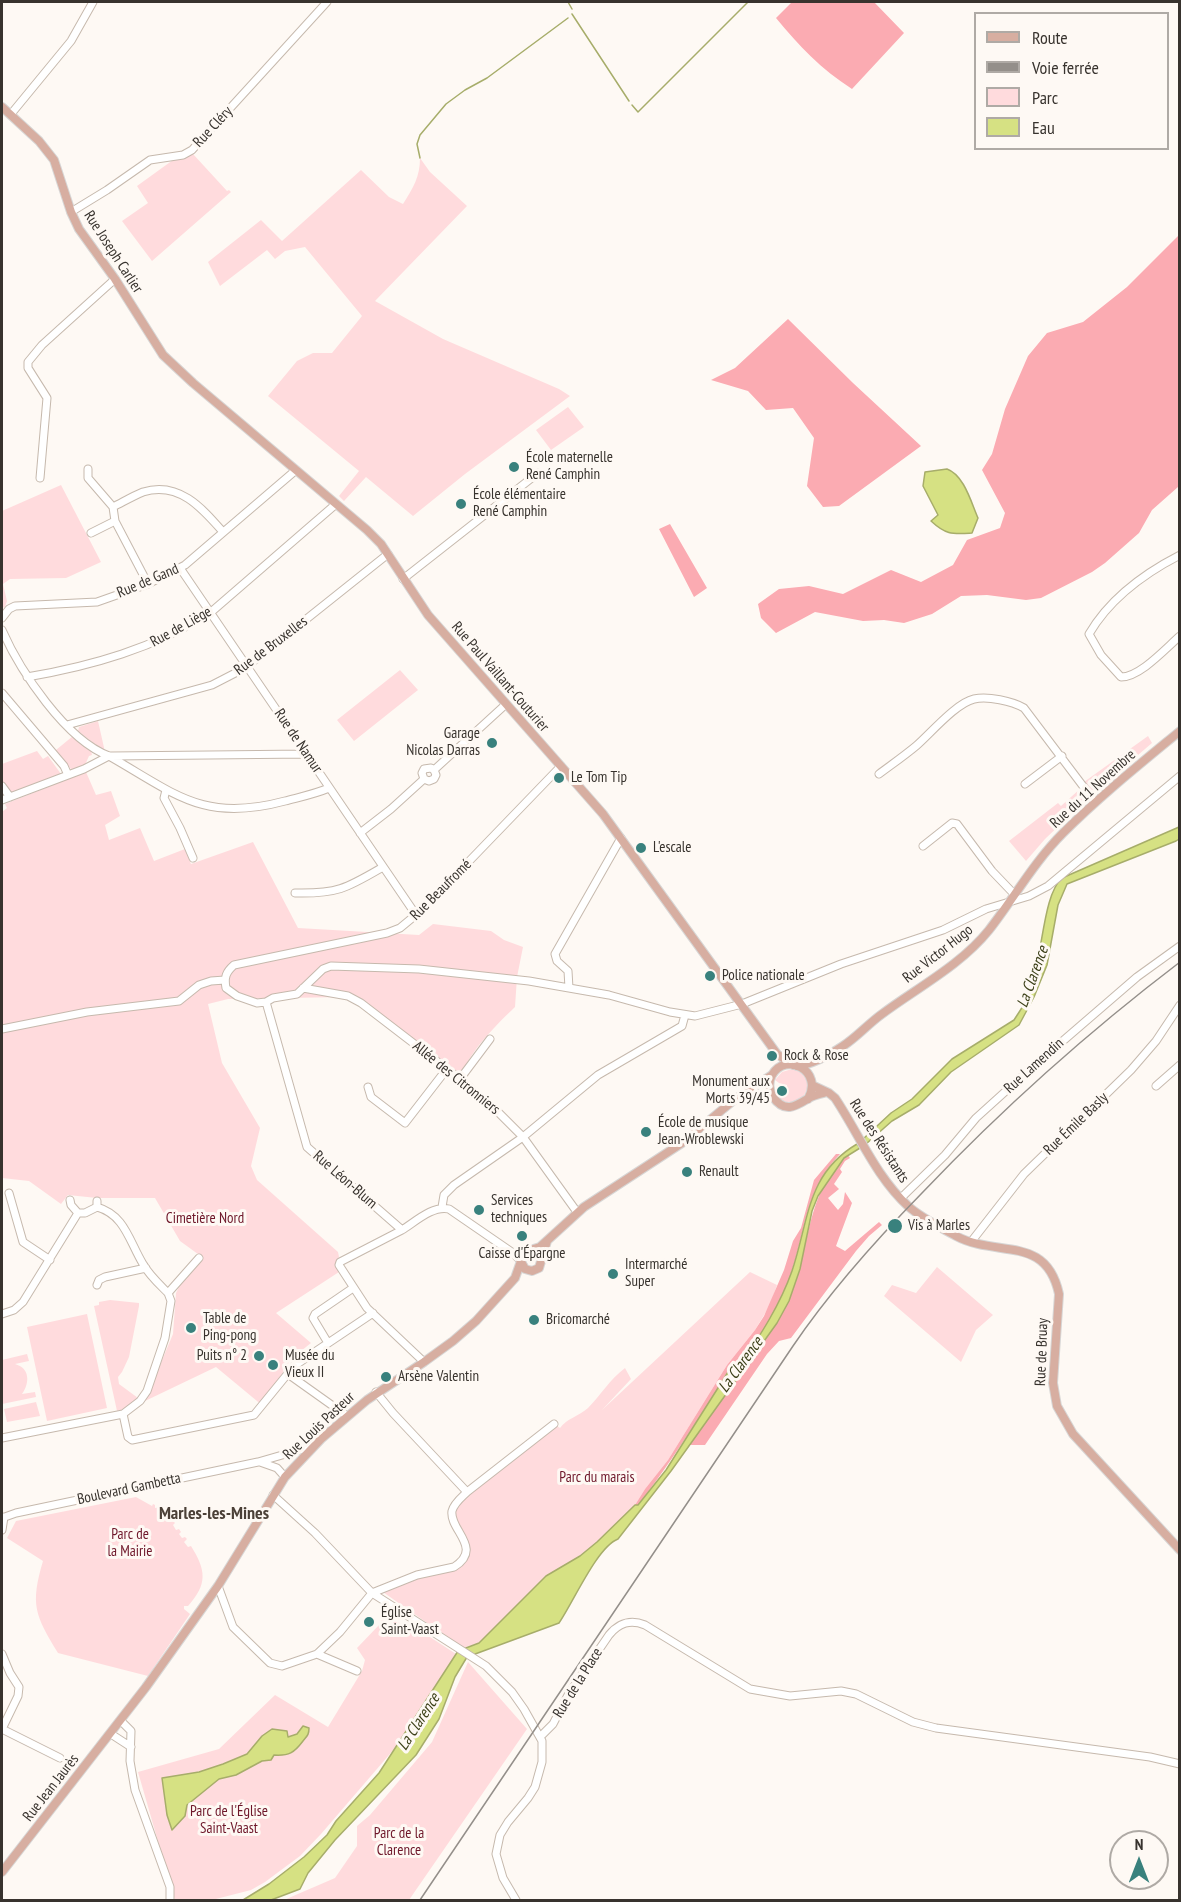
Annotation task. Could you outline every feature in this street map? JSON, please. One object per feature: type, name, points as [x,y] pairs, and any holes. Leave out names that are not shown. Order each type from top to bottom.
[{"type":"main road","name":"Rue Joseph Carlier","points":[[2,107],[39,141],[54,160],[71,212],[80,229],[163,355]]},
{"type":"main road","name":"Rue Paul Vaillant-Couturier","points":[[163,355],[367,530],[388,554],[428,615],[621,838],[777,1054]]},
{"type":"main road","name":"Rue du 11 Novembre","points":[[1012,898],[1061,835],[1095,802],[1179,731]]},
{"type":"main road","name":"Rue Victor Hugo","points":[[795,1065],[818,1059],[842,1047],[882,1014],[968,951],[989,930],[1012,898]]},
{"type":"main road","points":[[777,1054],[805,1070],[811,1080],[826,1092]]},
{"type":"main road","points":[[777,1054],[779,1062],[770,1084],[771,1093],[778,1103],[788,1107],[799,1106],[808,1099],[826,1092]]},
{"type":"main road","points":[[808,1099],[818,1059]]},
{"type":"main road","points":[[547,1241],[539,1268],[532,1272],[522,1265],[522,1254],[547,1241],[577,1212],[682,1143],[784,1066],[795,1065]]},
{"type":"main road","points":[[746,1093],[764,1091],[771,1093]]},
{"type":"main road","name":"Rue des Résistants","points":[[826,1092],[838,1102],[863,1146],[901,1198],[912,1209],[942,1228],[971,1242]]},
{"type":"main road","name":"Rue de Bruay","points":[[971,1242],[1030,1254],[1041,1259],[1049,1268],[1056,1280],[1059,1294],[1053,1383],[1057,1406],[1072,1434],[1179,1550]]},
{"type":"main road","points":[[530,1250],[538,1252],[542,1257]]},
{"type":"main road","name":"Rue Louis Pasteur","points":[[121,1720],[218,1586],[285,1477],[321,1439],[376,1392],[424,1362],[476,1321],[515,1278],[522,1265]]},
{"type":"main road","name":"Rue Jean Jaurès","points":[[2,1872],[121,1720]]},
{"type":"street","points":[[11,114],[71,41],[93,2]]},
{"type":"street","name":"Rue Cléry","points":[[71,212],[150,160],[183,155],[192,150],[327,2]]},
{"type":"street","points":[[40,478],[47,398],[28,368],[28,362],[42,345],[115,279]]},
{"type":"street","points":[[88,469],[87,477],[113,507],[115,521],[148,584]]},
{"type":"street","name":"Rue de Gand","points":[[3,616],[15,606],[97,602],[148,584],[180,568],[296,470]]},
{"type":"street","points":[[403,579],[538,473]]},
{"type":"street","points":[[113,507],[142,492],[167,490],[181,493],[193,500],[223,532]]},
{"type":"street","name":"Rue de Liège","points":[[27,677],[90,664],[134,651],[210,613],[336,504]]},
{"type":"street","points":[[91,533],[115,521]]},
{"type":"street","name":"Rue de Bruxelles","points":[[67,725],[212,685],[231,676],[247,666],[388,554]]},
{"type":"street","points":[[1179,555],[1126,588],[1089,634],[1101,656],[1116,675],[1121,677],[1128,677],[1139,671],[1179,636]]},
{"type":"street","name":"Rue de Namur","points":[[180,568],[308,754],[414,915]]},
{"type":"street","points":[[2,630],[27,677],[67,725],[91,747],[166,790],[204,806],[232,810],[270,805],[329,788]]},
{"type":"street","points":[[2,693],[4,703],[58,759],[69,775]]},
{"type":"street","points":[[879,774],[916,746],[963,705],[975,699],[1010,703],[1024,708],[1095,802]]},
{"type":"street","points":[[360,832],[392,809],[424,779],[429,781],[434,779],[436,775],[434,770],[505,705]]},
{"type":"street","points":[[2,800],[96,764],[109,756],[308,754]]},
{"type":"street","points":[[1025,784],[1062,756]]},
{"type":"street","name":"Rue Beaufromé","points":[[225,980],[227,972],[234,965],[387,933],[411,920],[561,766]]},
{"type":"street","points":[[2,1029],[87,1012],[179,1001],[199,985],[211,981],[225,980],[229,992],[257,1003],[266,1002],[273,998],[297,994],[323,969],[344,965],[419,969],[529,981],[609,995],[685,1015],[701,1015],[742,1004],[841,964],[944,930],[1012,898],[1029,896],[1048,886],[1179,776]]},
{"type":"street","points":[[2,786],[10,797]]},
{"type":"street","points":[[166,790],[164,798],[193,858]]},
{"type":"street","points":[[923,846],[952,823],[957,824],[1012,898]]},
{"type":"street","points":[[569,988],[568,971],[557,961],[555,954],[621,838]]},
{"type":"street","points":[[295,893],[333,892],[348,888],[383,867]]},
{"type":"street","name":"Rue Lamendin","points":[[901,1198],[945,1155],[976,1118],[1120,992],[1179,946]]},
{"type":"street","name":"Allée des Citronniers","points":[[303,988],[348,996],[361,1003],[460,1079],[492,1106],[523,1137],[577,1212]]},
{"type":"street","name":"Rue Léon-Blum","points":[[266,1002],[307,1147],[402,1230]]},
{"type":"street","name":"Rue Émile Basly","points":[[971,1242],[1024,1174],[1138,1062],[1156,1041],[1179,1005]]},
{"type":"street","points":[[442,1207],[444,1195],[454,1185],[523,1137],[598,1075],[682,1026],[685,1015]]},
{"type":"street","points":[[460,1079],[490,1039]]},
{"type":"street","points":[[1156,1086],[1179,1065]]},
{"type":"street","points":[[368,1087],[371,1097],[405,1122],[446,1070]]},
{"type":"street","points":[[9,1193],[23,1242],[50,1260]]},
{"type":"street","points":[[2,1438],[123,1414],[140,1401],[147,1391],[165,1338],[171,1301],[168,1293],[146,1268],[121,1221],[97,1204],[85,1213],[78,1213],[70,1200]]},
{"type":"street","points":[[424,1362],[373,1313],[340,1269],[340,1262],[442,1207],[449,1209],[508,1251],[522,1265]]},
{"type":"street","points":[[2,1314],[20,1306],[78,1213]]},
{"type":"street","points":[[508,1251],[530,1250]]},
{"type":"street","points":[[168,1293],[199,1258]]},
{"type":"street","points":[[97,1285],[99,1280],[105,1277],[146,1268]]},
{"type":"street","points":[[328,1343],[313,1318],[315,1314],[354,1288]]},
{"type":"street","points":[[123,1414],[128,1437],[132,1440],[254,1415],[294,1366],[373,1313]]},
{"type":"street","points":[[288,1374],[347,1416]]},
{"type":"street","points":[[376,1392],[467,1492]]},
{"type":"street","points":[[218,1586],[233,1628],[270,1663],[282,1666],[317,1654],[340,1632],[372,1593],[399,1581],[454,1567],[460,1563],[466,1550],[465,1542],[453,1518],[452,1512],[455,1504],[554,1424]]},
{"type":"street","name":"Boulevard Gambetta","points":[[2,1516],[258,1462],[303,1449],[321,1439]]},
{"type":"street","points":[[281,1456],[293,1468]]},
{"type":"street","points":[[258,1462],[277,1468],[285,1477]]},
{"type":"street","points":[[273,1496],[315,1533],[372,1593],[495,1674],[512,1692],[540,1737],[543,1755],[534,1787],[528,1798],[503,1828],[496,1847],[499,1870],[516,1900]]},
{"type":"street","points":[[2,1516],[2,1530]]},
{"type":"street","name":"Rue de la Place","points":[[540,1737],[552,1724],[568,1695],[609,1635],[617,1627],[628,1622],[645,1625],[742,1685],[765,1693],[790,1696],[841,1691],[855,1694],[912,1722],[936,1728],[1150,1757],[1179,1764]]},
{"type":"street","points":[[2,1654],[19,1687],[18,1696],[2,1729],[60,1758]]},
{"type":"street","points":[[317,1654],[357,1671]]},
{"type":"street","points":[[2,1676],[10,1673]]},
{"type":"street","points":[[121,1720],[131,1731],[130,1761],[135,1790],[170,1887],[170,1900]]},
{"type":"street","points":[[111,1734],[131,1747]]},
{"type":"street","name":"Rue Jean Jaurès","points":[[2,1872],[2,1881]]},
{"type":"green space","points":[[193,154],[227,191],[231,192],[152,261],[122,221],[148,203],[137,186],[173,160]]},
{"type":"green space","points":[[420,158],[430,172],[467,206],[375,301],[443,339],[559,389],[570,396],[413,516],[366,477],[344,501],[339,496],[359,471],[268,396],[297,361],[313,353],[332,353],[362,316],[305,247],[285,251],[275,259],[267,250],[220,286],[208,262],[261,220],[282,241],[361,170],[389,197],[403,204],[415,182]]},
{"type":"green space","points":[[568,407],[584,427],[551,450],[536,430]]},
{"type":"green space","points":[[61,485],[101,562],[66,578],[10,579],[3,584],[7,601],[5,607],[2,608],[2,511]]},
{"type":"green space","points":[[400,670],[418,690],[354,741],[337,720]]},
{"type":"green space","points":[[98,721],[105,752],[78,731],[79,727]]},
{"type":"green space","points":[[73,736],[91,751],[92,755],[89,756],[85,765],[72,770],[55,752]]},
{"type":"green space","points":[[1148,736],[1152,743],[1096,791],[1090,790],[1084,782]]},
{"type":"green space","points":[[37,751],[43,759],[48,756],[61,774],[12,792],[2,781],[2,764]]},
{"type":"green space","name":"Cimetière Nord","points":[[86,772],[96,795],[111,791],[120,816],[105,825],[109,840],[140,828],[154,861],[185,849],[191,864],[253,842],[298,928],[419,935],[433,924],[491,931],[504,940],[523,947],[517,977],[515,1007],[475,1051],[459,1081],[355,1000],[344,997],[228,999],[208,1004],[222,1063],[260,1128],[251,1166],[257,1180],[338,1252],[339,1257],[335,1265],[339,1272],[276,1313],[311,1343],[291,1359],[263,1406],[216,1367],[145,1401],[173,1334],[176,1293],[184,1277],[202,1257],[180,1241],[155,1198],[97,1198],[68,1195],[61,1204],[29,1181],[2,1178],[2,812],[7,808],[5,804]]},
{"type":"green space","points":[[1081,788],[1088,798],[1045,839],[1026,861],[1009,841],[1058,803],[1061,806]]},
{"type":"green space","points":[[792,1069],[802,1073],[807,1080],[807,1087],[805,1094],[792,1103],[776,1095],[787,1091],[787,1085],[775,1080],[782,1072]]},
{"type":"green space","points":[[937,1267],[993,1315],[976,1330],[961,1362],[884,1296],[892,1285],[916,1293]]},
{"type":"green space","name":"Parc du marais","points":[[750,1272],[777,1285],[770,1305],[755,1330],[727,1365],[668,1460],[635,1505],[597,1542],[580,1556],[546,1576],[479,1643],[463,1648],[380,1590],[454,1567],[466,1550],[453,1518],[455,1504],[554,1424],[560,1428],[588,1408],[614,1377],[625,1368],[631,1379],[602,1410]]},
{"type":"green space","points":[[110,1300],[139,1303],[129,1357],[118,1377],[119,1384],[138,1398],[125,1409],[117,1411],[94,1306],[99,1305],[99,1302]]},
{"type":"green space","points":[[87,1314],[107,1408],[47,1421],[27,1327]]},
{"type":"green space","points":[[27,1354],[29,1361],[15,1364],[24,1369],[27,1376],[22,1394],[35,1392],[36,1397],[2,1404],[2,1360]]},
{"type":"green space","points":[[36,1402],[40,1416],[7,1422],[4,1409]]},
{"type":"green space","name":"Parc de la Mairie","points":[[136,1497],[152,1506],[155,1505],[155,1508],[160,1507],[175,1523],[173,1525],[176,1530],[179,1529],[182,1538],[187,1539],[184,1542],[188,1547],[191,1546],[200,1562],[203,1577],[199,1591],[188,1606],[184,1606],[190,1614],[148,1676],[58,1653],[44,1629],[37,1609],[37,1589],[43,1561],[7,1538],[16,1521]]},
{"type":"green space","name":"Parc de l'Église Saint-Vaast","points":[[385,1613],[404,1626],[407,1622],[456,1654],[395,1748],[300,1856],[265,1882],[251,1890],[212,1900],[175,1900],[138,1772],[219,1749],[275,1695],[328,1727],[362,1671],[365,1660],[357,1648],[380,1624]]},
{"type":"green space","name":"Parc de la Clarence","points":[[468,1662],[527,1729],[409,1900],[284,1900],[335,1878],[357,1846],[357,1826],[370,1815],[432,1742]]},
{"type":"shaded area","points":[[792,2],[874,2],[904,33],[852,89],[811,57],[776,18]]},
{"type":"shaded area","points":[[1179,235],[1179,482],[1178,487],[1152,510],[1139,533],[1092,572],[1041,598],[1026,600],[987,595],[961,596],[932,614],[904,623],[884,620],[863,621],[815,612],[776,633],[761,618],[758,604],[779,589],[809,586],[843,594],[891,570],[921,582],[953,565],[967,540],[1000,528],[1005,513],[982,470],[992,454],[1005,409],[1028,356],[1047,333],[1083,322],[1127,287]]},
{"type":"shaded area","points":[[788,319],[921,446],[839,506],[823,507],[807,486],[814,438],[793,408],[766,410],[748,391],[711,380],[735,368]]},
{"type":"shaded area","points":[[670,524],[707,588],[694,597],[659,529]]},
{"type":"shaded area","points":[[836,1154],[840,1154],[820,1181],[813,1195],[790,1276],[766,1328],[708,1404],[647,1493],[638,1505],[635,1505],[668,1460],[727,1365],[764,1316],[784,1270],[793,1241],[801,1228],[814,1180]]},
{"type":"shaded area","points":[[848,1155],[850,1158],[840,1169],[842,1172],[834,1184],[839,1189],[828,1198],[838,1210],[843,1204],[845,1192],[852,1203],[836,1246],[845,1251],[879,1222],[882,1225],[856,1251],[791,1338],[779,1341],[767,1354],[705,1445],[689,1445],[780,1316],[795,1282],[810,1224],[823,1187]]},
{"type":"water","points":[[947,469],[958,477],[970,497],[978,518],[972,533],[950,533],[931,521],[938,515],[923,486],[925,472]]},
{"type":"water","name":"La Clarence","points":[[1179,827],[1179,839],[1176,841],[1067,884],[1058,905],[1047,965],[1019,1025],[951,1072],[919,1105],[892,1121],[866,1144],[863,1139],[891,1113],[912,1099],[952,1059],[1014,1020],[1025,1003],[1038,956],[1048,906],[1056,885],[1062,878]]},
{"type":"water","name":"La Clarence","points":[[857,1144],[860,1148],[844,1158],[818,1196],[812,1211],[800,1269],[789,1301],[777,1323],[671,1471],[618,1539],[610,1544],[594,1564],[559,1623],[467,1657],[455,1677],[439,1719],[416,1755],[335,1840],[308,1873],[300,1889],[271,1900],[243,1900],[269,1884],[304,1857],[327,1835],[336,1821],[379,1773],[458,1651],[479,1643],[546,1576],[580,1556],[635,1505],[638,1505],[666,1470],[730,1369],[736,1369],[741,1364],[763,1330],[782,1296],[792,1271],[812,1200],[819,1184],[828,1169],[840,1156]]},
{"type":"water","points":[[303,1726],[309,1728],[308,1734],[294,1751],[284,1755],[274,1755],[271,1760],[262,1761],[236,1775],[219,1779],[187,1805],[185,1816],[172,1830],[167,1815],[162,1778],[199,1772],[223,1764],[247,1754],[262,1736],[272,1729],[287,1731],[288,1737],[297,1734]]},
{"type":"waterway","points":[[568,2],[572,9]]},
{"type":"waterway","points":[[632,105],[638,112],[748,2]]},
{"type":"waterway","points":[[572,14],[629,101]]},
{"type":"waterway","points":[[420,158],[417,144],[420,135],[446,104],[487,78],[568,18]]},
{"type":"railway","points":[[420,1900],[793,1346],[838,1286],[905,1211],[1015,1101],[1112,1016],[1180,962]]},
{"type":"place","name":"École maternelle René Camphin","points":[[514,467]]},
{"type":"place","name":"École élémentaire René Camphin","points":[[461,504]]},
{"type":"place","name":"Garage Nicolas Darras","points":[[492,743]]},
{"type":"place","name":"Le Tom Tip","points":[[559,778]]},
{"type":"place","name":"L'escale","points":[[641,848]]},
{"type":"place","name":"Police nationale","points":[[710,976]]},
{"type":"place","name":"Rock & Rose","points":[[772,1056]]},
{"type":"place","name":"Monument aux Morts 39/45","points":[[782,1091]]},
{"type":"place","name":"École de musique Jean-Wroblewski","points":[[646,1132]]},
{"type":"place","name":"Renault","points":[[687,1172]]},
{"type":"place","name":"Services techniques","points":[[479,1210]]},
{"type":"place","name":"Vis à Marles","points":[[895,1226]]},
{"type":"place","name":"Caisse d'Épargne","points":[[522,1236]]},
{"type":"place","name":"Intermarché Super","points":[[613,1274]]},
{"type":"place","name":"Bricomarché","points":[[534,1320]]},
{"type":"place","name":"Table de Ping-pong","points":[[191,1328]]},
{"type":"place","name":"Puits n° 2","points":[[259,1356]]},
{"type":"place","name":"Musée du Vieux II","points":[[273,1365]]},
{"type":"place","name":"Arsène Valentin","points":[[386,1377]]},
{"type":"place","name":"Église Saint-Vaast","points":[[369,1622]]},
{"type":"district","name":"Marles-les-Mines","points":[[214,1514]]}]
